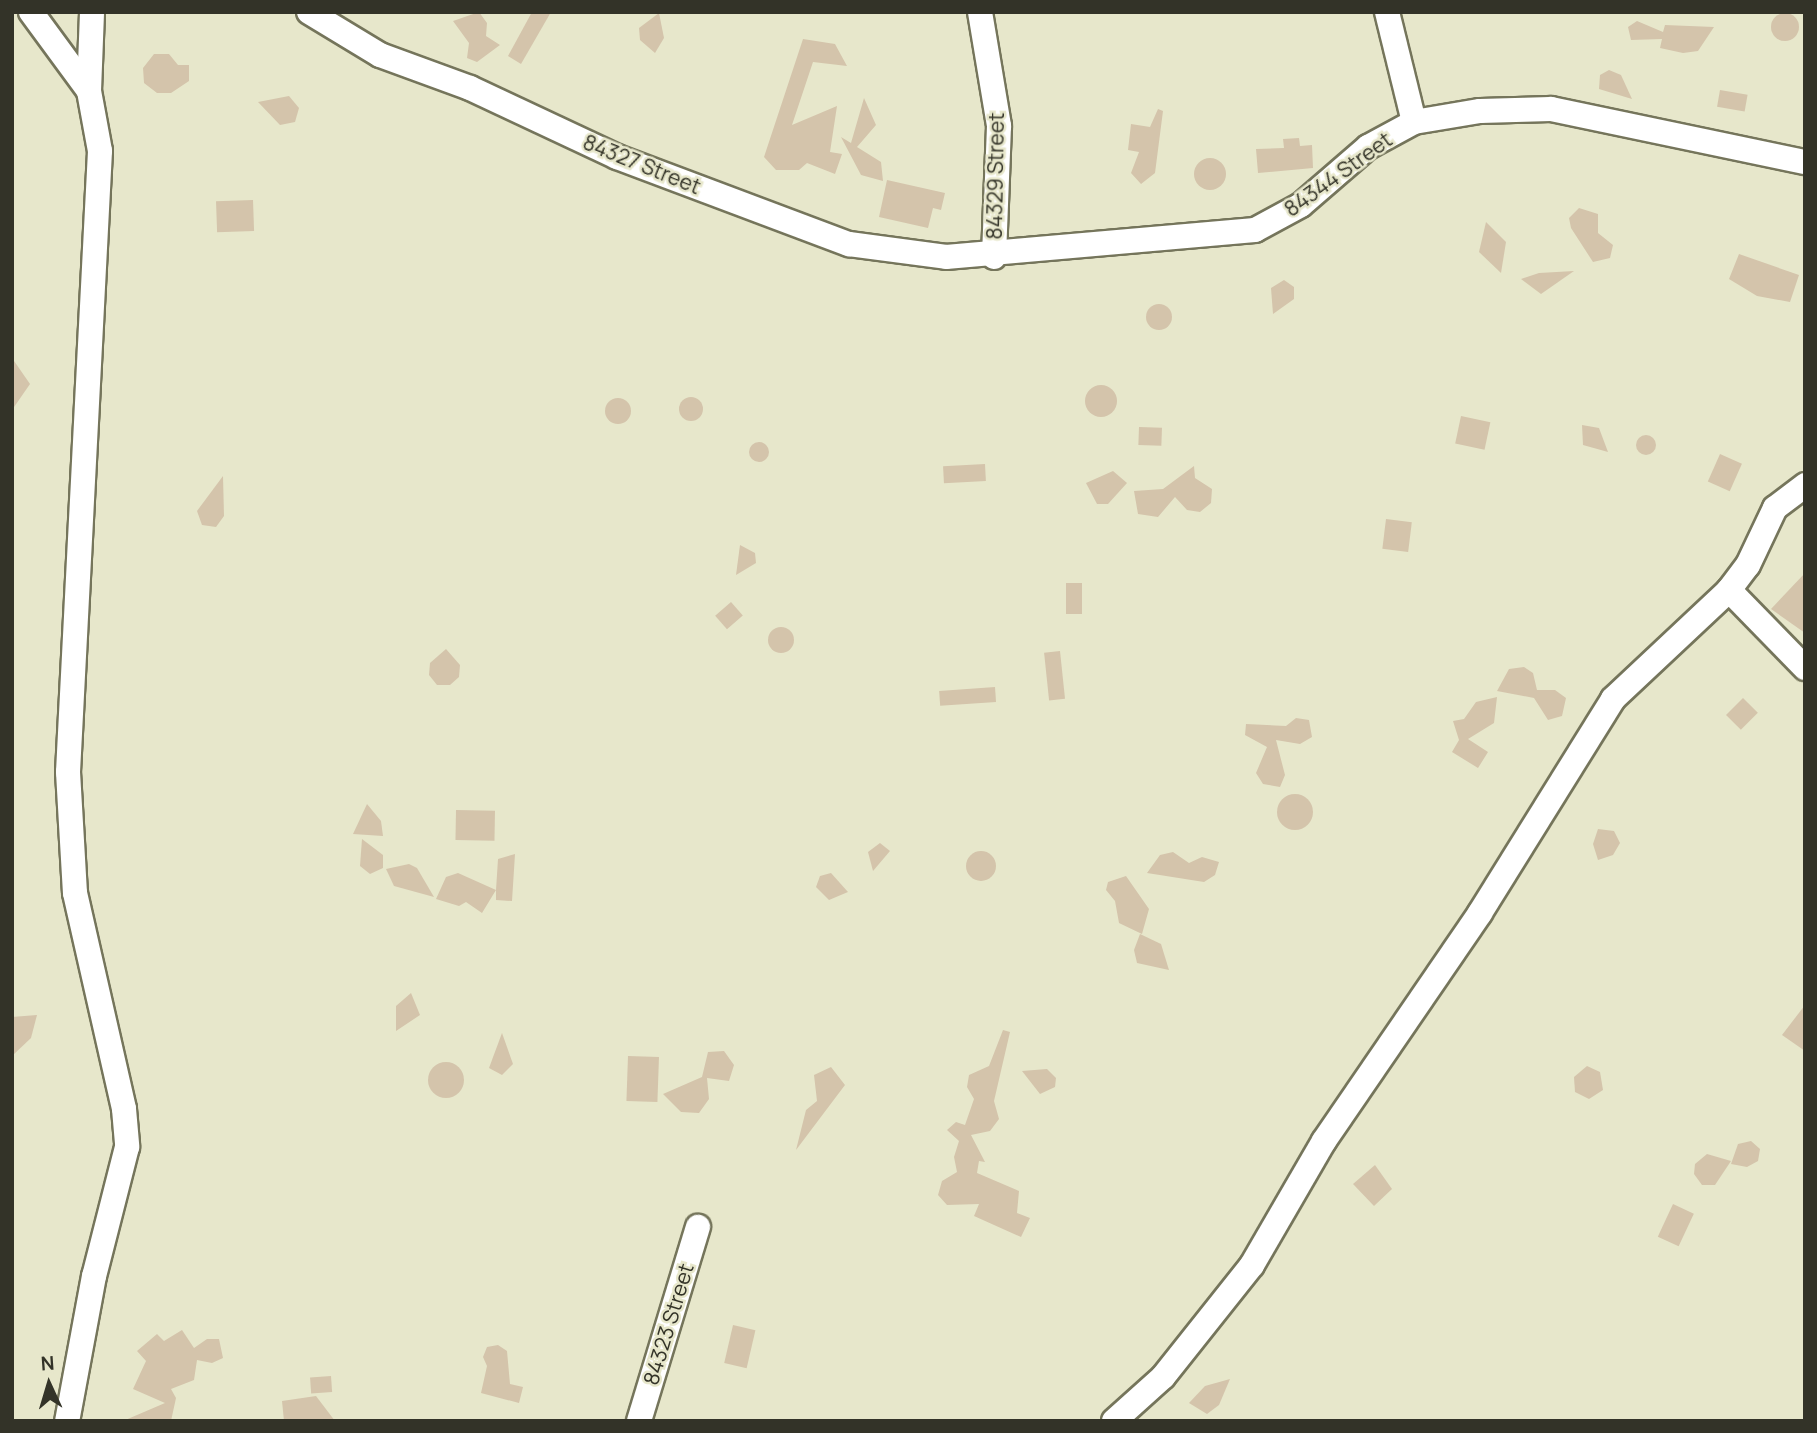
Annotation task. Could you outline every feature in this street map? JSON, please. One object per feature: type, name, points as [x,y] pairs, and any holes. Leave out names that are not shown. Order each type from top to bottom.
[{"type":"street","points":[[30,12],[89,91]]},
{"type":"street","points":[[67,1421],[94,1276],[127,1147],[124,1109],[75,893],[68,772],[100,150],[89,91],[92,12]]},
{"type":"street","name":"84327 Street","points":[[309,12],[380,55],[470,88],[617,157],[849,244],[946,257],[993,257]]},
{"type":"street","name":"84329 Street","points":[[980,12],[999,126],[993,257]]},
{"type":"street","points":[[1387,12],[1414,122]]},
{"type":"street","name":"84344 Street","points":[[993,257],[1095,241],[1255,230],[1301,205],[1368,147],[1414,122],[1550,109],[1805,162]]},
{"type":"street","points":[[1114,1421],[1163,1377],[1245,1275],[1324,1141],[1479,913],[1613,699],[1729,590],[1748,565],[1775,508],[1805,485]]},
{"type":"street","points":[[1729,590],[1805,668]]},
{"type":"street","name":"84323 Street","points":[[639,1421],[698,1227]]},
{"type":"building","points":[[479,12],[487,23],[486,36],[500,45],[477,62],[467,58],[469,43],[453,21]]},
{"type":"building","points":[[532,12],[551,12],[521,64],[508,56]]},
{"type":"building","points":[[659,13],[664,38],[655,53],[640,40],[639,28]]},
{"type":"building","points":[[1785,13],[1795,17],[1799,27],[1795,37],[1785,41],[1775,37],[1771,27],[1775,17]]},
{"type":"building","points":[[1637,21],[1663,32],[1665,25],[1714,27],[1698,51],[1683,53],[1660,48],[1662,39],[1631,40],[1628,27]]},
{"type":"building","points":[[803,39],[835,44],[847,66],[813,62],[792,125],[837,106],[830,152],[842,154],[835,174],[807,163],[799,170],[776,170],[764,157]]},
{"type":"building","points":[[154,54],[169,54],[178,65],[189,65],[189,81],[171,93],[157,93],[144,83],[143,68]]},
{"type":"building","points":[[1609,70],[1621,75],[1632,99],[1599,89],[1600,75]]},
{"type":"building","points":[[1720,90],[1748,95],[1745,112],[1717,107]]},
{"type":"building","points":[[289,96],[299,108],[295,122],[280,125],[258,102]]},
{"type":"building","points":[[864,98],[876,125],[857,147],[881,162],[883,181],[861,175],[841,137],[851,143]]},
{"type":"building","points":[[1158,109],[1163,111],[1155,173],[1141,184],[1131,173],[1139,152],[1128,150],[1131,124],[1150,127]]},
{"type":"building","points":[[1299,138],[1300,146],[1312,145],[1313,168],[1258,173],[1256,149],[1284,148],[1283,139]]},
{"type":"building","points":[[1210,158],[1221,163],[1226,174],[1221,185],[1210,190],[1199,185],[1194,174],[1199,163]]},
{"type":"building","points":[[887,180],[945,193],[941,210],[933,208],[928,228],[879,217]]},
{"type":"building","points":[[253,200],[254,231],[217,232],[216,201]]},
{"type":"building","points":[[1579,208],[1598,214],[1598,233],[1613,245],[1610,258],[1593,262],[1571,228],[1569,218]]},
{"type":"building","points":[[1486,222],[1506,242],[1501,273],[1479,252]]},
{"type":"building","points":[[1739,254],[1799,275],[1790,302],[1757,296],[1729,279]]},
{"type":"building","points":[[1574,271],[1541,294],[1521,279],[1539,273]]},
{"type":"building","points":[[1284,280],[1294,287],[1294,299],[1273,314],[1271,288]]},
{"type":"building","points":[[1159,304],[1168,308],[1172,317],[1168,326],[1159,330],[1150,326],[1146,317],[1150,308]]},
{"type":"building","points":[[12,358],[30,384],[12,410]]},
{"type":"building","points":[[1101,385],[1112,390],[1117,401],[1112,412],[1101,417],[1090,412],[1085,401],[1090,390]]},
{"type":"building","points":[[686,397],[696,397],[703,404],[703,414],[696,421],[686,421],[679,414],[679,404]]},
{"type":"building","points":[[618,398],[627,402],[631,411],[627,420],[618,424],[609,420],[605,411],[609,402]]},
{"type":"building","points":[[1461,416],[1490,422],[1485,450],[1455,443]]},
{"type":"building","points":[[1582,425],[1599,428],[1608,452],[1583,445]]},
{"type":"building","points":[[1139,427],[1162,428],[1161,446],[1138,445]]},
{"type":"building","points":[[1646,435],[1653,438],[1656,445],[1653,452],[1646,455],[1639,452],[1636,445],[1639,438]]},
{"type":"building","points":[[759,442],[766,445],[769,452],[766,459],[759,462],[752,459],[749,452],[752,445]]},
{"type":"building","points":[[1720,454],[1742,464],[1730,491],[1708,481]]},
{"type":"building","points":[[985,464],[986,481],[944,483],[943,466]]},
{"type":"building","points":[[1194,466],[1195,478],[1212,489],[1211,503],[1200,512],[1187,510],[1175,497],[1158,517],[1138,514],[1134,491],[1163,489]]},
{"type":"building","points":[[1113,471],[1127,483],[1108,504],[1097,504],[1086,483]]},
{"type":"building","points":[[223,476],[224,516],[216,527],[202,525],[197,511]]},
{"type":"building","points":[[1386,519],[1412,522],[1408,552],[1382,549]]},
{"type":"building","points":[[740,545],[755,553],[756,563],[736,575]]},
{"type":"building","points":[[1805,573],[1805,633],[1771,609]]},
{"type":"building","points":[[1066,583],[1082,583],[1082,614],[1066,614]]},
{"type":"building","points":[[731,602],[743,616],[727,629],[715,616]]},
{"type":"building","points":[[781,627],[790,631],[794,640],[790,649],[781,653],[772,649],[768,640],[772,631]]},
{"type":"building","points":[[446,649],[460,665],[459,677],[450,685],[437,685],[429,675],[430,663]]},
{"type":"building","points":[[1060,651],[1065,699],[1049,700],[1044,653]]},
{"type":"building","points":[[1524,667],[1533,673],[1537,690],[1555,690],[1566,698],[1562,716],[1548,720],[1534,698],[1497,691],[1509,669]]},
{"type":"building","points":[[995,687],[996,702],[940,706],[939,691]]},
{"type":"building","points":[[1497,697],[1494,723],[1468,739],[1488,752],[1478,768],[1452,752],[1459,740],[1453,721],[1464,719],[1476,702]]},
{"type":"building","points":[[1743,698],[1758,713],[1741,730],[1726,715]]},
{"type":"building","points":[[1296,718],[1309,720],[1312,737],[1300,744],[1276,740],[1285,775],[1280,787],[1263,784],[1256,773],[1267,747],[1245,735],[1246,724],[1286,726]]},
{"type":"building","points":[[1295,794],[1307,800],[1313,812],[1307,824],[1295,830],[1283,824],[1277,812],[1283,800]]},
{"type":"building","points":[[367,804],[381,821],[383,836],[353,834]]},
{"type":"building","points":[[456,810],[495,811],[494,841],[455,840]]},
{"type":"building","points":[[1598,829],[1614,831],[1620,843],[1613,855],[1598,860],[1593,844]]},
{"type":"building","points":[[362,839],[383,855],[383,868],[370,874],[360,866]]},
{"type":"building","points":[[880,843],[890,851],[873,871],[868,852]]},
{"type":"building","points":[[981,851],[992,855],[996,866],[992,877],[981,881],[970,877],[966,866],[970,855]]},
{"type":"building","points":[[1173,852],[1189,863],[1202,857],[1219,862],[1215,875],[1204,882],[1147,873],[1160,855]]},
{"type":"building","points":[[515,854],[512,901],[496,900],[498,859]]},
{"type":"building","points":[[409,864],[417,868],[434,897],[394,886],[386,869]]},
{"type":"building","points":[[458,873],[496,890],[482,913],[466,902],[459,906],[436,899],[446,877]]},
{"type":"building","points":[[831,873],[848,892],[829,900],[816,887],[820,876]]},
{"type":"building","points":[[1126,876],[1149,909],[1142,934],[1119,923],[1115,901],[1106,890],[1108,882]]},
{"type":"building","points":[[1140,934],[1161,944],[1169,970],[1137,963],[1134,950]]},
{"type":"building","points":[[411,993],[420,1015],[396,1031],[396,1006]]},
{"type":"building","points":[[1805,1005],[1805,1051],[1782,1035]]},
{"type":"building","points":[[37,1015],[31,1038],[12,1056],[12,1017]]},
{"type":"building","points":[[1003,1030],[1010,1032],[994,1101],[999,1119],[990,1131],[971,1135],[985,1162],[979,1161],[977,1173],[1019,1191],[1017,1213],[1030,1218],[1021,1237],[974,1216],[979,1204],[947,1205],[938,1195],[942,1181],[957,1172],[954,1157],[959,1141],[947,1130],[956,1122],[965,1125],[974,1099],[967,1087],[969,1075],[989,1066]]},
{"type":"building","points":[[502,1033],[513,1064],[502,1075],[489,1068]]},
{"type":"building","points":[[724,1051],[734,1065],[729,1081],[707,1078],[709,1099],[699,1113],[681,1112],[663,1094],[702,1077],[708,1052]]},
{"type":"building","points":[[628,1056],[659,1057],[657,1102],[626,1101]]},
{"type":"building","points":[[446,1062],[458,1068],[464,1080],[458,1092],[446,1098],[434,1092],[428,1080],[434,1068]]},
{"type":"building","points":[[1587,1066],[1600,1072],[1603,1090],[1589,1099],[1575,1092],[1574,1077]]},
{"type":"building","points":[[831,1067],[845,1085],[796,1150],[806,1110],[817,1101],[814,1075]]},
{"type":"building","points":[[1047,1069],[1056,1078],[1055,1087],[1040,1094],[1022,1071]]},
{"type":"building","points":[[1751,1141],[1760,1149],[1758,1161],[1747,1167],[1731,1164],[1738,1144]]},
{"type":"building","points":[[1707,1154],[1731,1161],[1715,1185],[1702,1185],[1694,1174],[1695,1164]]},
{"type":"building","points":[[1375,1165],[1392,1189],[1374,1206],[1353,1184]]},
{"type":"building","points":[[1673,1204],[1694,1214],[1679,1246],[1658,1237]]},
{"type":"building","points":[[733,1325],[755,1330],[747,1368],[724,1363]]},
{"type":"building","points":[[182,1330],[194,1348],[207,1339],[219,1339],[223,1358],[212,1363],[197,1360],[194,1380],[171,1389],[176,1398],[171,1421],[123,1421],[165,1403],[133,1389],[146,1361],[137,1351],[157,1334],[164,1341]]},
{"type":"building","points":[[498,1345],[507,1351],[510,1384],[523,1387],[519,1403],[481,1393],[487,1366],[483,1357],[487,1347]]},
{"type":"building","points":[[331,1376],[332,1392],[311,1393],[310,1377]]},
{"type":"building","points":[[1230,1379],[1219,1405],[1207,1414],[1189,1403],[1205,1386]]},
{"type":"building","points":[[316,1396],[335,1421],[284,1421],[282,1401]]}]
